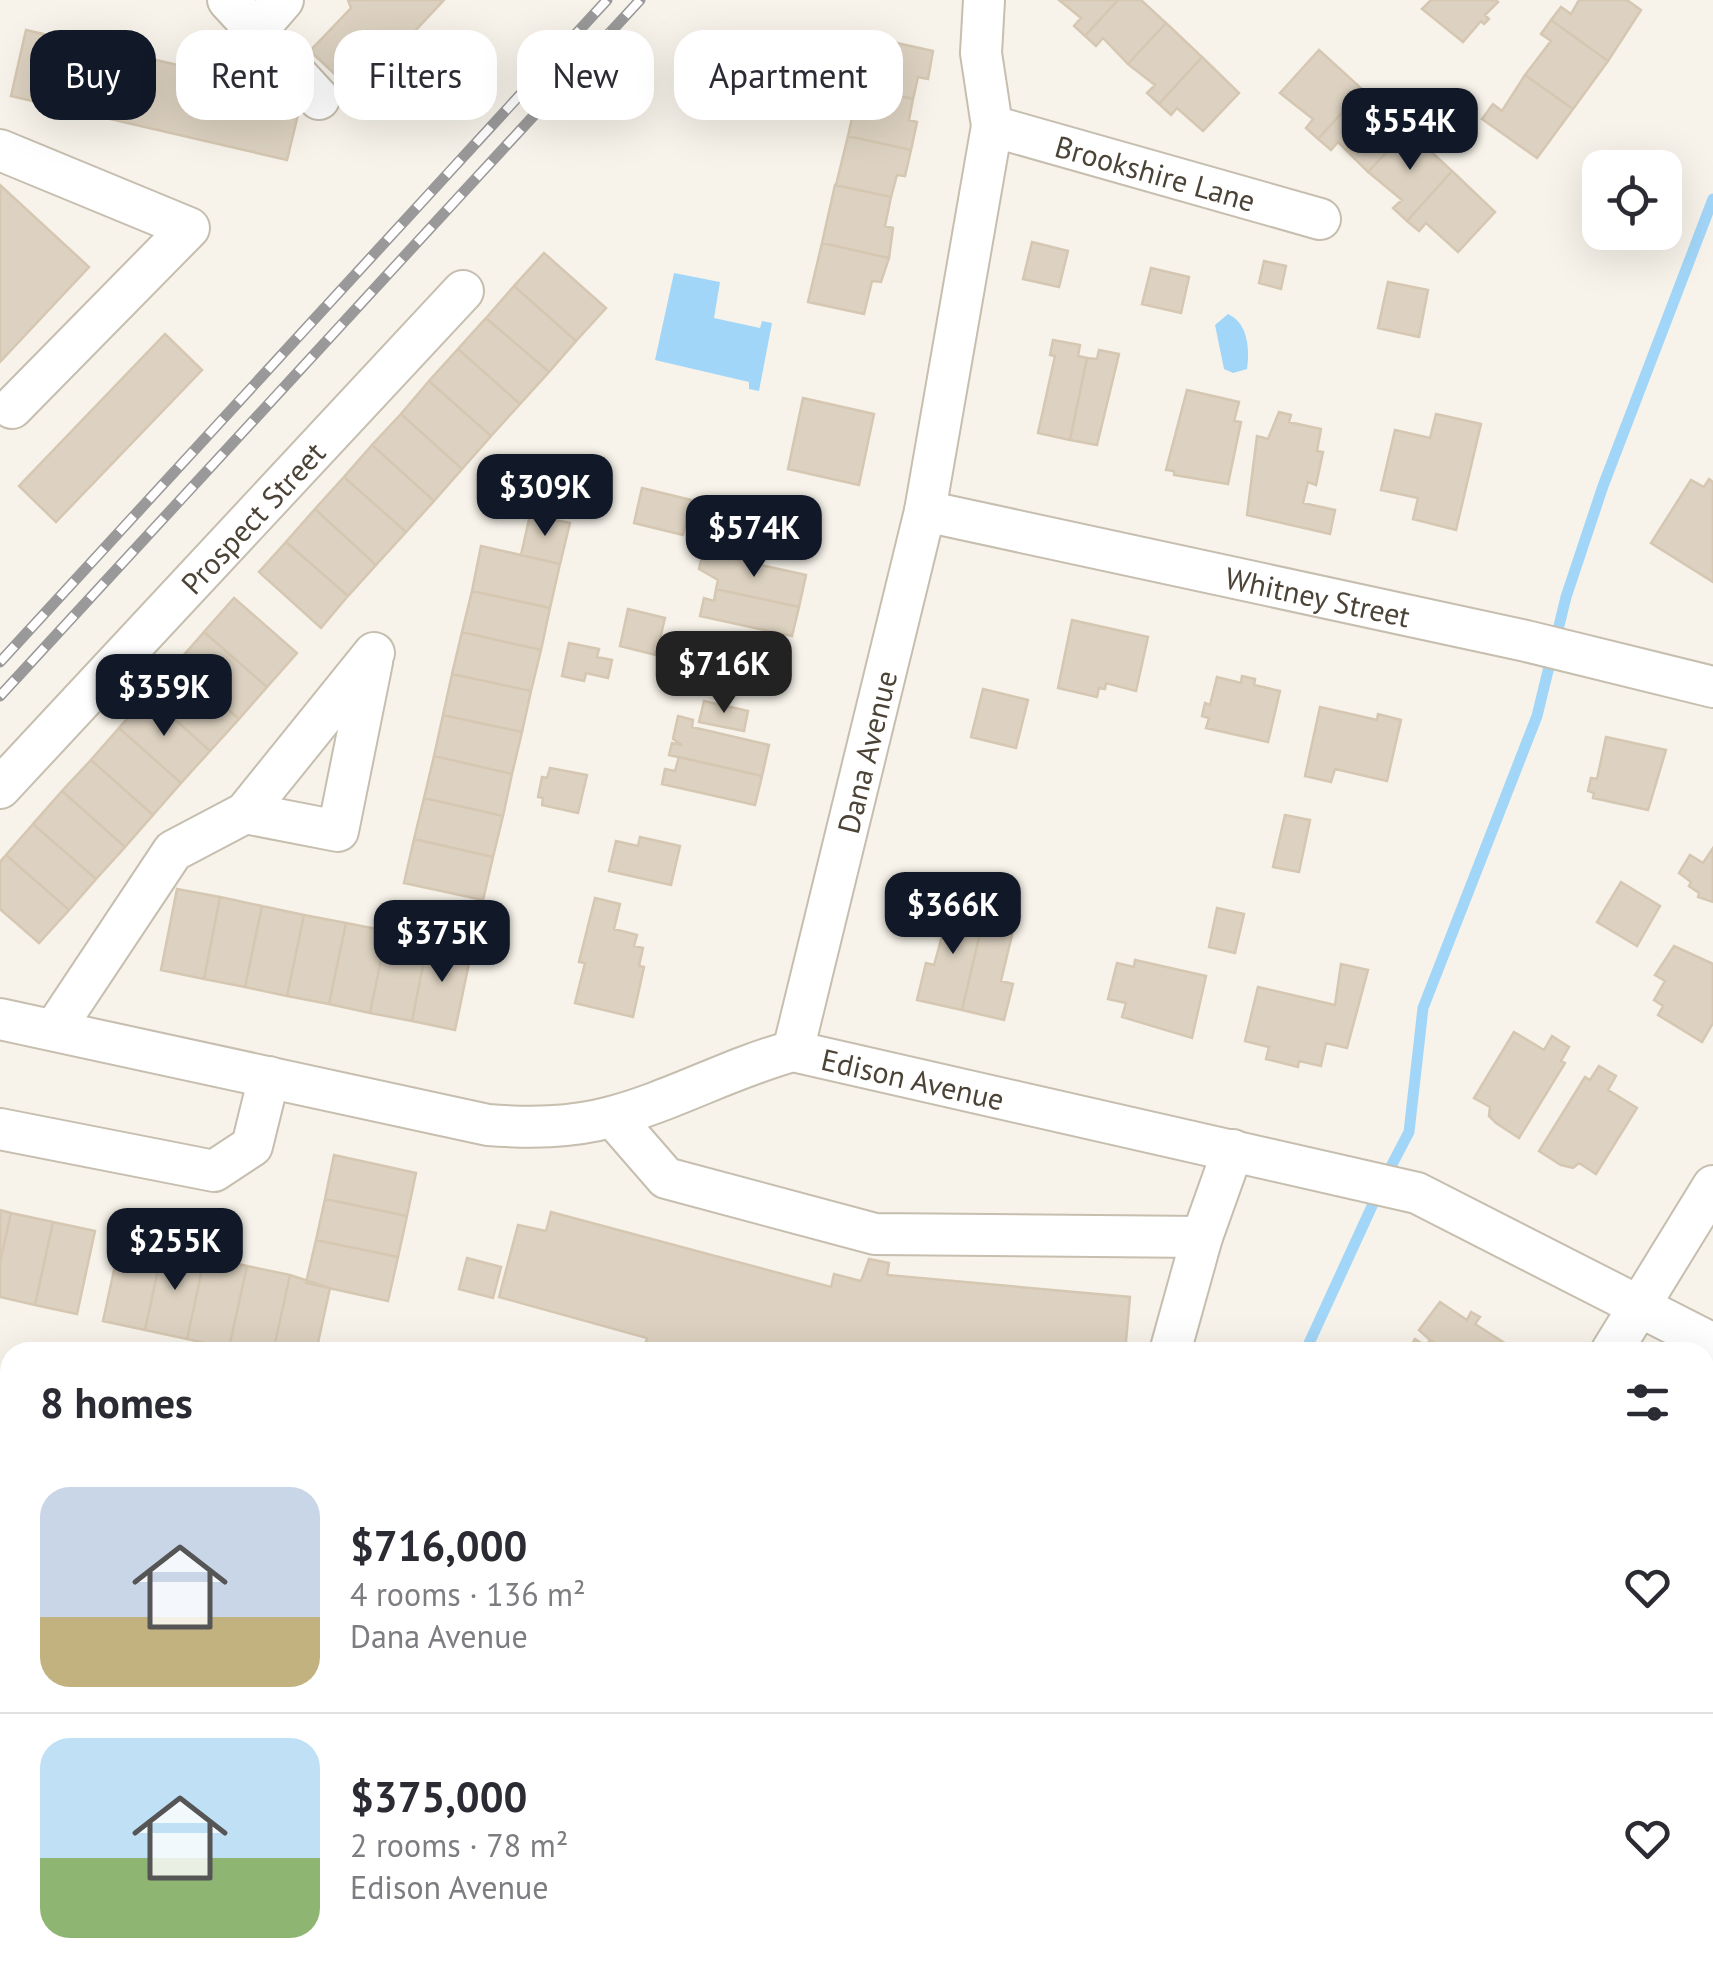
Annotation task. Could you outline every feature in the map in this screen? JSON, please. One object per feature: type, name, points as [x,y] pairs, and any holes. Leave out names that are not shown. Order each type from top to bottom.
[{"type":"street","points":[[228,0],[256,30],[284,0]]},
{"type":"street","points":[[924,511],[992,126],[981,52],[984,0]]},
{"type":"street","points":[[314,94],[319,100]]},
{"type":"street","name":"Brookshire Lane","points":[[992,126],[1320,218]]},
{"type":"street","points":[[0,150],[189,228],[12,408]]},
{"type":"street","name":"Prospect Street","points":[[0,788],[463,292]]},
{"type":"street","name":"Whitney Street","points":[[924,511],[1526,642],[1713,687]]},
{"type":"street","name":"Dana Avenue","points":[[793,1051],[924,511]]},
{"type":"street","points":[[28,1025],[173,851],[246,814]]},
{"type":"street","name":"Edison Avenue","points":[[28,1025],[488,1125],[546,1129],[613,1117],[738,1066],[793,1051],[1365,1179],[1416,1194],[1709,1342]]},
{"type":"street","points":[[0,1129],[214,1171],[252,1146],[268,1078]]},
{"type":"street","points":[[613,1117],[666,1178],[875,1234],[1202,1238]]},
{"type":"street","points":[[1173,1342],[1202,1238],[1233,1150]]},
{"type":"street","points":[[1618,1342],[1713,1186]]},
{"type":"water","points":[[674,273],[720,282],[714,318],[760,328],[762,321],[772,323],[759,391],[749,389],[749,382],[655,360]]},
{"type":"water","points":[[1228,314],[1244,330],[1248,345],[1247,369],[1233,373],[1224,369],[1215,325]]},
{"type":"building","points":[[348,0],[444,0],[416,30],[334,30],[334,73],[314,55],[314,47],[351,8]]},
{"type":"building","points":[[1059,0],[1118,0],[1085,36],[1074,26],[1081,18]]},
{"type":"building","points":[[1118,0],[1141,0],[1166,23],[1128,64],[1103,38],[1096,46],[1085,36]]},
{"type":"building","points":[[1431,0],[1498,2],[1485,15],[1489,19],[1484,24],[1481,21],[1463,42],[1422,9]]},
{"type":"building","points":[[1579,0],[1627,0],[1641,10],[1608,61],[1551,20],[1561,7],[1571,14]]},
{"type":"building","points":[[1551,20],[1608,61],[1573,109],[1525,75],[1551,41],[1541,34]]},
{"type":"building","points":[[1166,23],[1202,57],[1159,104],[1147,93],[1155,85],[1128,64]]},
{"type":"building","points":[[26,30],[30,31],[30,100],[11,96]]},
{"type":"building","points":[[903,44],[933,51],[928,79],[918,77],[913,99],[903,97]]},
{"type":"building","points":[[1319,50],[1363,90],[1318,139],[1306,128],[1313,119],[1280,93]]},
{"type":"building","points":[[1202,57],[1239,93],[1203,131],[1177,108],[1171,115],[1159,104]]},
{"type":"building","points":[[156,60],[176,65],[176,120],[297,120],[287,160],[114,120],[156,120]]},
{"type":"building","points":[[1525,75],[1573,109],[1537,158],[1482,119],[1493,104],[1502,111]]},
{"type":"building","points":[[1363,90],[1407,130],[1368,172],[1338,142],[1331,150],[1318,139]]},
{"type":"building","points":[[903,97],[913,99],[909,120],[917,122],[911,150],[848,136],[852,120],[903,120]]},
{"type":"building","points":[[1408,130],[1452,171],[1407,221],[1393,208],[1402,200],[1368,172]]},
{"type":"building","points":[[848,136],[911,150],[905,176],[897,175],[891,197],[836,185]]},
{"type":"building","points":[[1452,171],[1495,212],[1458,252],[1426,223],[1419,231],[1407,221]]},
{"type":"building","points":[[0,185],[89,267],[0,362]]},
{"type":"building","points":[[835,185],[891,197],[885,226],[893,228],[889,258],[822,243]]},
{"type":"building","points":[[1032,242],[1068,251],[1059,287],[1023,279]]},
{"type":"building","points":[[822,243],[889,258],[881,282],[872,281],[864,314],[808,302]]},
{"type":"building","points":[[544,253],[606,308],[576,341],[514,286]]},
{"type":"building","points":[[1264,261],[1286,266],[1281,289],[1259,283]]},
{"type":"building","points":[[1151,268],[1189,277],[1181,313],[1142,304]]},
{"type":"building","points":[[1388,282],[1428,290],[1419,337],[1378,328]]},
{"type":"building","points":[[514,286],[576,341],[549,372],[486,318]]},
{"type":"building","points":[[486,318],[549,372],[520,404],[458,349]]},
{"type":"building","points":[[165,334],[202,370],[56,522],[19,486]]},
{"type":"building","points":[[1053,340],[1080,345],[1078,356],[1087,358],[1070,440],[1038,433],[1055,356],[1050,355]]},
{"type":"building","points":[[458,349],[520,404],[491,436],[429,381]]},
{"type":"building","points":[[1099,350],[1119,354],[1097,445],[1070,440],[1087,358],[1097,359]]},
{"type":"building","points":[[429,381],[491,436],[462,469],[401,414]]},
{"type":"building","points":[[1187,390],[1239,402],[1234,421],[1241,422],[1228,484],[1174,475],[1174,471],[1166,470]]},
{"type":"building","points":[[803,398],[874,414],[859,485],[788,469]]},
{"type":"building","points":[[1279,412],[1291,415],[1289,422],[1321,429],[1317,451],[1323,452],[1316,485],[1308,482],[1303,503],[1335,510],[1330,534],[1247,515],[1257,436],[1268,439]]},
{"type":"building","points":[[401,414],[462,469],[434,501],[372,445]]},
{"type":"building","points":[[1436,414],[1481,424],[1456,530],[1413,519],[1418,498],[1381,490],[1395,430],[1430,438]]},
{"type":"building","points":[[372,445],[434,501],[406,532],[344,477]]},
{"type":"building","points":[[344,477],[406,532],[376,565],[315,509]]},
{"type":"building","points":[[1709,479],[1713,482],[1713,582],[1651,543],[1691,480],[1704,487]]},
{"type":"building","points":[[642,488],[691,500],[683,535],[634,523]]},
{"type":"building","points":[[315,509],[376,565],[348,596],[286,542]]},
{"type":"building","points":[[530,515],[570,523],[560,564],[521,555]]},
{"type":"building","points":[[286,542],[348,596],[321,628],[259,572]]},
{"type":"building","points":[[481,546],[560,564],[550,608],[472,591]]},
{"type":"building","points":[[703,552],[806,575],[799,607],[716,589],[718,580],[699,569]]},
{"type":"building","points":[[716,589],[799,607],[792,636],[700,616],[704,598],[714,601]]},
{"type":"building","points":[[472,591],[550,608],[541,650],[462,632]]},
{"type":"building","points":[[234,598],[297,653],[267,687],[204,632]]},
{"type":"building","points":[[628,609],[665,618],[656,655],[620,646]]},
{"type":"building","points":[[1072,620],[1148,637],[1136,691],[1106,683],[1105,689],[1099,688],[1097,697],[1058,688]]},
{"type":"building","points":[[204,632],[267,687],[239,719],[176,664]]},
{"type":"building","points":[[462,632],[541,650],[531,691],[452,674]]},
{"type":"building","points":[[569,643],[599,649],[597,657],[612,660],[608,678],[586,673],[584,681],[562,676]]},
{"type":"building","points":[[176,664],[239,719],[210,751],[148,695]]},
{"type":"building","points":[[452,674],[531,691],[522,732],[443,715]]},
{"type":"building","points":[[1242,676],[1255,679],[1254,685],[1280,691],[1268,742],[1206,728],[1209,718],[1202,716],[1205,703],[1210,705],[1217,677],[1241,683]]},
{"type":"building","points":[[983,689],[1028,700],[1016,748],[971,737]]},
{"type":"building","points":[[148,695],[210,751],[181,783],[119,728]]},
{"type":"building","points":[[704,701],[748,711],[744,731],[699,722]]},
{"type":"building","points":[[1320,707],[1377,720],[1378,714],[1401,720],[1387,781],[1335,769],[1331,782],[1305,776]]},
{"type":"building","points":[[443,715],[522,732],[512,774],[434,756]]},
{"type":"building","points":[[678,716],[693,720],[692,727],[769,745],[762,776],[669,755],[672,743],[682,745],[673,739]]},
{"type":"building","points":[[119,728],[181,783],[153,815],[91,760]]},
{"type":"building","points":[[1606,737],[1666,750],[1648,810],[1593,798],[1594,793],[1588,791],[1591,778],[1597,779]]},
{"type":"building","points":[[434,756],[512,774],[503,816],[424,798]]},
{"type":"building","points":[[679,757],[762,776],[755,805],[662,784],[665,769],[675,771]]},
{"type":"building","points":[[91,760],[153,815],[125,847],[62,791]]},
{"type":"building","points":[[550,768],[587,775],[578,813],[542,805],[543,798],[538,797],[542,777],[547,778]]},
{"type":"building","points":[[62,791],[125,847],[96,879],[33,824]]},
{"type":"building","points":[[424,798],[503,816],[493,857],[414,839]]},
{"type":"building","points":[[1285,815],[1310,820],[1299,872],[1273,867]]},
{"type":"building","points":[[33,824],[96,879],[69,910],[6,855]]},
{"type":"building","points":[[640,837],[680,846],[671,885],[609,871],[616,841],[638,846]]},
{"type":"building","points":[[414,839],[493,857],[483,900],[404,883]]},
{"type":"building","points":[[1713,848],[1713,902],[1698,897],[1699,893],[1689,886],[1691,882],[1679,873],[1690,855],[1703,863]]},
{"type":"building","points":[[6,855],[69,910],[39,943],[0,909],[0,862]]},
{"type":"building","points":[[1621,882],[1660,906],[1637,946],[1597,922]]},
{"type":"building","points":[[177,889],[220,897],[204,979],[161,970]]},
{"type":"building","points":[[954,894],[968,897],[966,907],[985,912],[962,1010],[917,1000],[926,963],[934,965]]},
{"type":"building","points":[[220,897],[262,906],[245,987],[204,979]]},
{"type":"building","points":[[595,898],[620,904],[614,929],[637,935],[634,946],[643,948],[639,966],[644,967],[633,1017],[575,1003],[585,963],[579,962]]},
{"type":"building","points":[[262,906],[304,915],[287,996],[245,987]]},
{"type":"building","points":[[1217,908],[1244,914],[1235,953],[1209,947]]},
{"type":"building","points":[[985,912],[1016,918],[1001,981],[1013,984],[1004,1020],[962,1010]]},
{"type":"building","points":[[304,915],[346,923],[329,1004],[287,996]]},
{"type":"building","points":[[346,923],[387,931],[370,1013],[329,1004]]},
{"type":"building","points":[[387,931],[428,940],[412,1021],[370,1013]]},
{"type":"building","points":[[428,940],[472,949],[455,1030],[412,1021]]},
{"type":"building","points":[[1674,946],[1713,964],[1713,1023],[1702,1042],[1658,1015],[1663,1006],[1654,1000],[1665,981],[1655,975]]},
{"type":"building","points":[[1135,960],[1206,976],[1192,1038],[1122,1017],[1126,1003],[1108,999],[1117,963],[1134,967]]},
{"type":"building","points":[[1341,964],[1368,970],[1347,1048],[1326,1043],[1321,1066],[1299,1061],[1298,1067],[1266,1059],[1269,1047],[1245,1041],[1258,987],[1335,1005]]},
{"type":"building","points":[[1514,1032],[1544,1050],[1552,1036],[1569,1047],[1561,1061],[1565,1063],[1519,1138],[1496,1123],[1489,1116],[1490,1107],[1474,1098]]},
{"type":"building","points":[[1599,1066],[1616,1076],[1608,1090],[1637,1108],[1596,1174],[1579,1163],[1573,1168],[1561,1165],[1539,1151],[1585,1077],[1590,1080]]},
{"type":"building","points":[[334,1155],[416,1173],[407,1216],[325,1199]]},
{"type":"building","points":[[325,1199],[407,1216],[398,1257],[316,1240]]},
{"type":"building","points":[[0,1210],[11,1213],[0,1262]]},
{"type":"building","points":[[551,1212],[831,1287],[834,1274],[861,1281],[869,1259],[889,1263],[887,1275],[1130,1297],[1126,1342],[646,1342],[647,1338],[499,1297],[518,1225],[546,1231]]},
{"type":"building","points":[[11,1213],[53,1222],[35,1305],[0,1297],[0,1262]]},
{"type":"building","points":[[53,1222],[95,1231],[77,1314],[35,1305]]},
{"type":"building","points":[[121,1238],[163,1247],[145,1330],[103,1321]]},
{"type":"building","points":[[316,1240],[398,1257],[388,1301],[306,1283]]},
{"type":"building","points":[[163,1247],[205,1256],[187,1339],[145,1330]]},
{"type":"building","points":[[205,1256],[247,1266],[230,1342],[187,1339]]},
{"type":"building","points":[[467,1258],[501,1267],[493,1298],[459,1289]]},
{"type":"building","points":[[247,1266],[290,1275],[275,1342],[230,1342]]},
{"type":"building","points":[[290,1275],[330,1288],[318,1342],[275,1342]]},
{"type":"building","points":[[1440,1302],[1467,1320],[1471,1312],[1480,1317],[1475,1324],[1503,1342],[1434,1342],[1419,1330]]},
{"type":"waterway","points":[[1386,1176],[1409,1132],[1423,1008],[1537,716],[1566,597],[1603,486],[1713,199]]},
{"type":"waterway","points":[[1310,1342],[1378,1193]]},
{"type":"railway","points":[[0,662],[607,0]]},
{"type":"railway","points":[[0,696],[640,0]]}]
